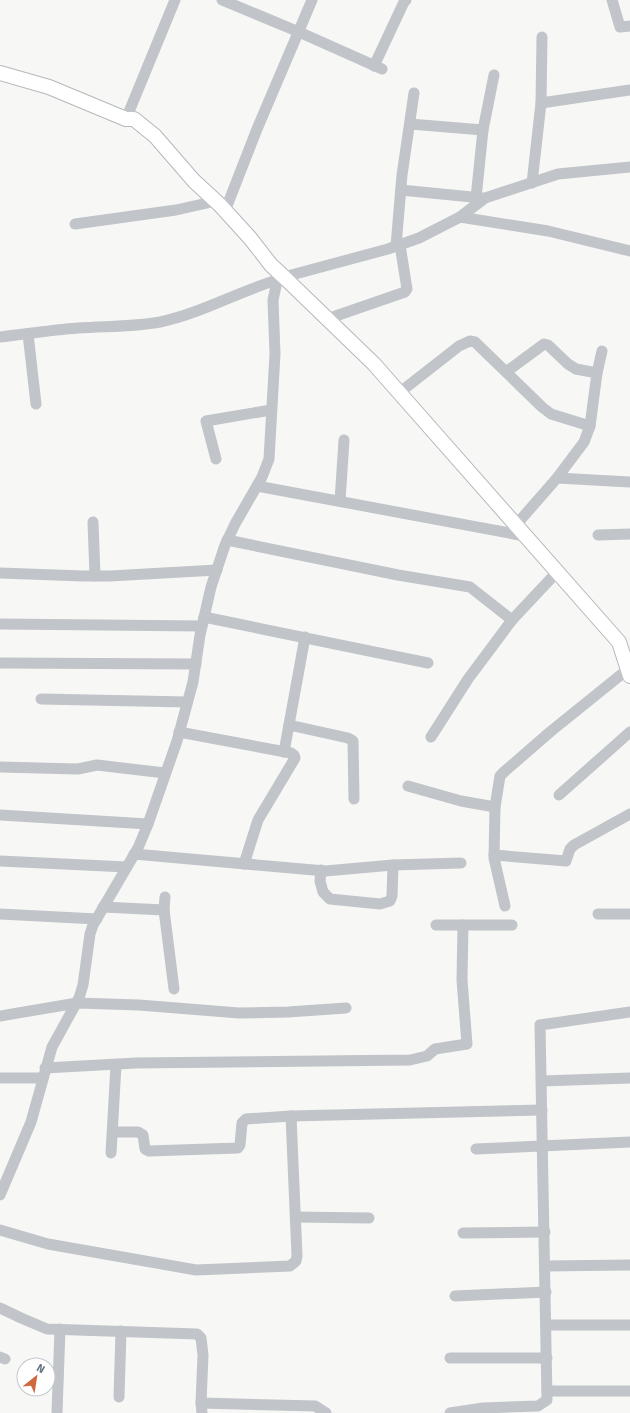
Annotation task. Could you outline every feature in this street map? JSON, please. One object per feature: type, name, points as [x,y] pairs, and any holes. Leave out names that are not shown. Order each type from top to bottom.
[{"type":"main road","points":[[0,73],[49,87],[126,119],[134,119],[155,136],[194,181],[250,238],[280,276],[328,319],[374,364],[399,392],[619,642],[626,652],[629,672]]},
{"type":"street","points":[[126,119],[175,0]]},
{"type":"street","points":[[222,0],[378,67],[406,0]]},
{"type":"street","points":[[75,224],[176,210],[220,206],[257,129],[312,0]]},
{"type":"street","points":[[612,0],[620,27],[630,26]]},
{"type":"street","points":[[532,183],[541,103],[542,37]]},
{"type":"street","points":[[0,337],[80,328],[143,325],[188,315],[280,276],[398,246],[419,238],[460,217],[481,198],[483,130],[494,75]]},
{"type":"street","points":[[541,103],[630,90]]},
{"type":"street","points":[[328,319],[405,292],[407,289],[398,246],[401,190],[414,93]]},
{"type":"street","points":[[410,124],[483,130]]},
{"type":"street","points":[[401,190],[481,198],[558,174],[630,167]]},
{"type":"street","points":[[460,217],[548,231],[630,251]]},
{"type":"street","points":[[0,1195],[32,1122],[52,1046],[70,1016],[84,985],[90,934],[103,907],[134,854],[148,824],[179,732],[193,682],[203,621],[211,587],[227,540],[262,477],[269,459],[275,354],[273,300],[280,276]]},
{"type":"street","points":[[28,334],[36,404]]},
{"type":"street","points":[[399,392],[460,346],[470,341],[475,342],[551,414],[590,426]]},
{"type":"street","points":[[506,372],[544,344],[548,344],[568,364],[576,369],[597,373]]},
{"type":"street","points":[[516,525],[557,478],[584,442],[590,426],[597,373],[602,351]]},
{"type":"street","points":[[216,459],[206,421],[271,410]]},
{"type":"street","points":[[340,502],[344,440]]},
{"type":"street","points":[[557,478],[630,482]]},
{"type":"street","points":[[257,486],[525,536]]},
{"type":"street","points":[[93,522],[94,576]]},
{"type":"street","points":[[598,535],[630,534]]},
{"type":"street","points":[[227,540],[398,575],[470,587],[512,620]]},
{"type":"street","points":[[0,573],[94,576],[217,570]]},
{"type":"street","points":[[431,736],[468,679],[512,620],[557,572]]},
{"type":"street","points":[[0,624],[203,621],[305,637],[428,663]]},
{"type":"street","points":[[284,752],[305,637]]},
{"type":"street","points":[[0,663],[196,664]]},
{"type":"street","points":[[505,906],[494,855],[495,807],[500,776],[550,732],[629,672]]},
{"type":"street","points":[[41,699],[187,702]]},
{"type":"street","points":[[289,725],[348,738],[353,741],[354,799]]},
{"type":"street","points":[[179,732],[291,753],[294,755],[295,758],[258,820],[244,864]]},
{"type":"street","points":[[559,795],[630,732]]},
{"type":"street","points":[[0,766],[78,769],[97,765],[165,773]]},
{"type":"street","points":[[408,786],[462,801],[495,807]]},
{"type":"street","points":[[494,855],[566,861],[570,849],[574,846],[630,814]]},
{"type":"street","points":[[0,815],[148,824]]},
{"type":"street","points":[[134,854],[321,870],[393,865],[461,863]]},
{"type":"street","points":[[0,861],[127,867]]},
{"type":"street","points":[[321,870],[320,881],[323,892],[330,899],[380,904],[390,901],[392,896],[393,865]]},
{"type":"street","points":[[165,897],[164,910],[174,989]]},
{"type":"street","points":[[103,907],[164,910]]},
{"type":"street","points":[[0,914],[97,919]]},
{"type":"street","points":[[598,914],[630,914]]},
{"type":"street","points":[[436,925],[512,926]]},
{"type":"street","points":[[0,1078],[116,1065],[410,1060],[427,1056],[435,1049],[467,1044],[462,980],[463,925]]},
{"type":"street","points":[[0,1016],[76,1003],[139,1005],[239,1013],[288,1012],[346,1008]]},
{"type":"street","points":[[450,1413],[483,1408],[538,1409],[547,1400],[547,1325],[540,1025],[630,1012]]},
{"type":"street","points":[[111,1153],[116,1065]]},
{"type":"street","points":[[542,1081],[630,1078]]},
{"type":"street","points":[[113,1132],[138,1132],[143,1135],[145,1149],[148,1151],[238,1148],[240,1145],[242,1123],[246,1119],[291,1116],[542,1110]]},
{"type":"street","points":[[0,1230],[48,1244],[196,1270],[290,1266],[296,1261],[297,1256],[291,1116]]},
{"type":"street","points":[[476,1149],[630,1142]]},
{"type":"street","points":[[296,1217],[369,1218]]},
{"type":"street","points":[[463,1233],[545,1232]]},
{"type":"street","points":[[545,1266],[630,1265]]},
{"type":"street","points":[[455,1296],[546,1292]]},
{"type":"street","points":[[0,1308],[47,1329],[197,1334],[201,1338],[203,1355],[202,1408],[315,1406],[326,1413]]},
{"type":"street","points":[[547,1325],[630,1325]]},
{"type":"street","points":[[57,1413],[60,1329]]},
{"type":"street","points":[[118,1397],[121,1331]]},
{"type":"street","points":[[450,1358],[547,1358]]},
{"type":"street","points":[[547,1391],[630,1391]]}]
